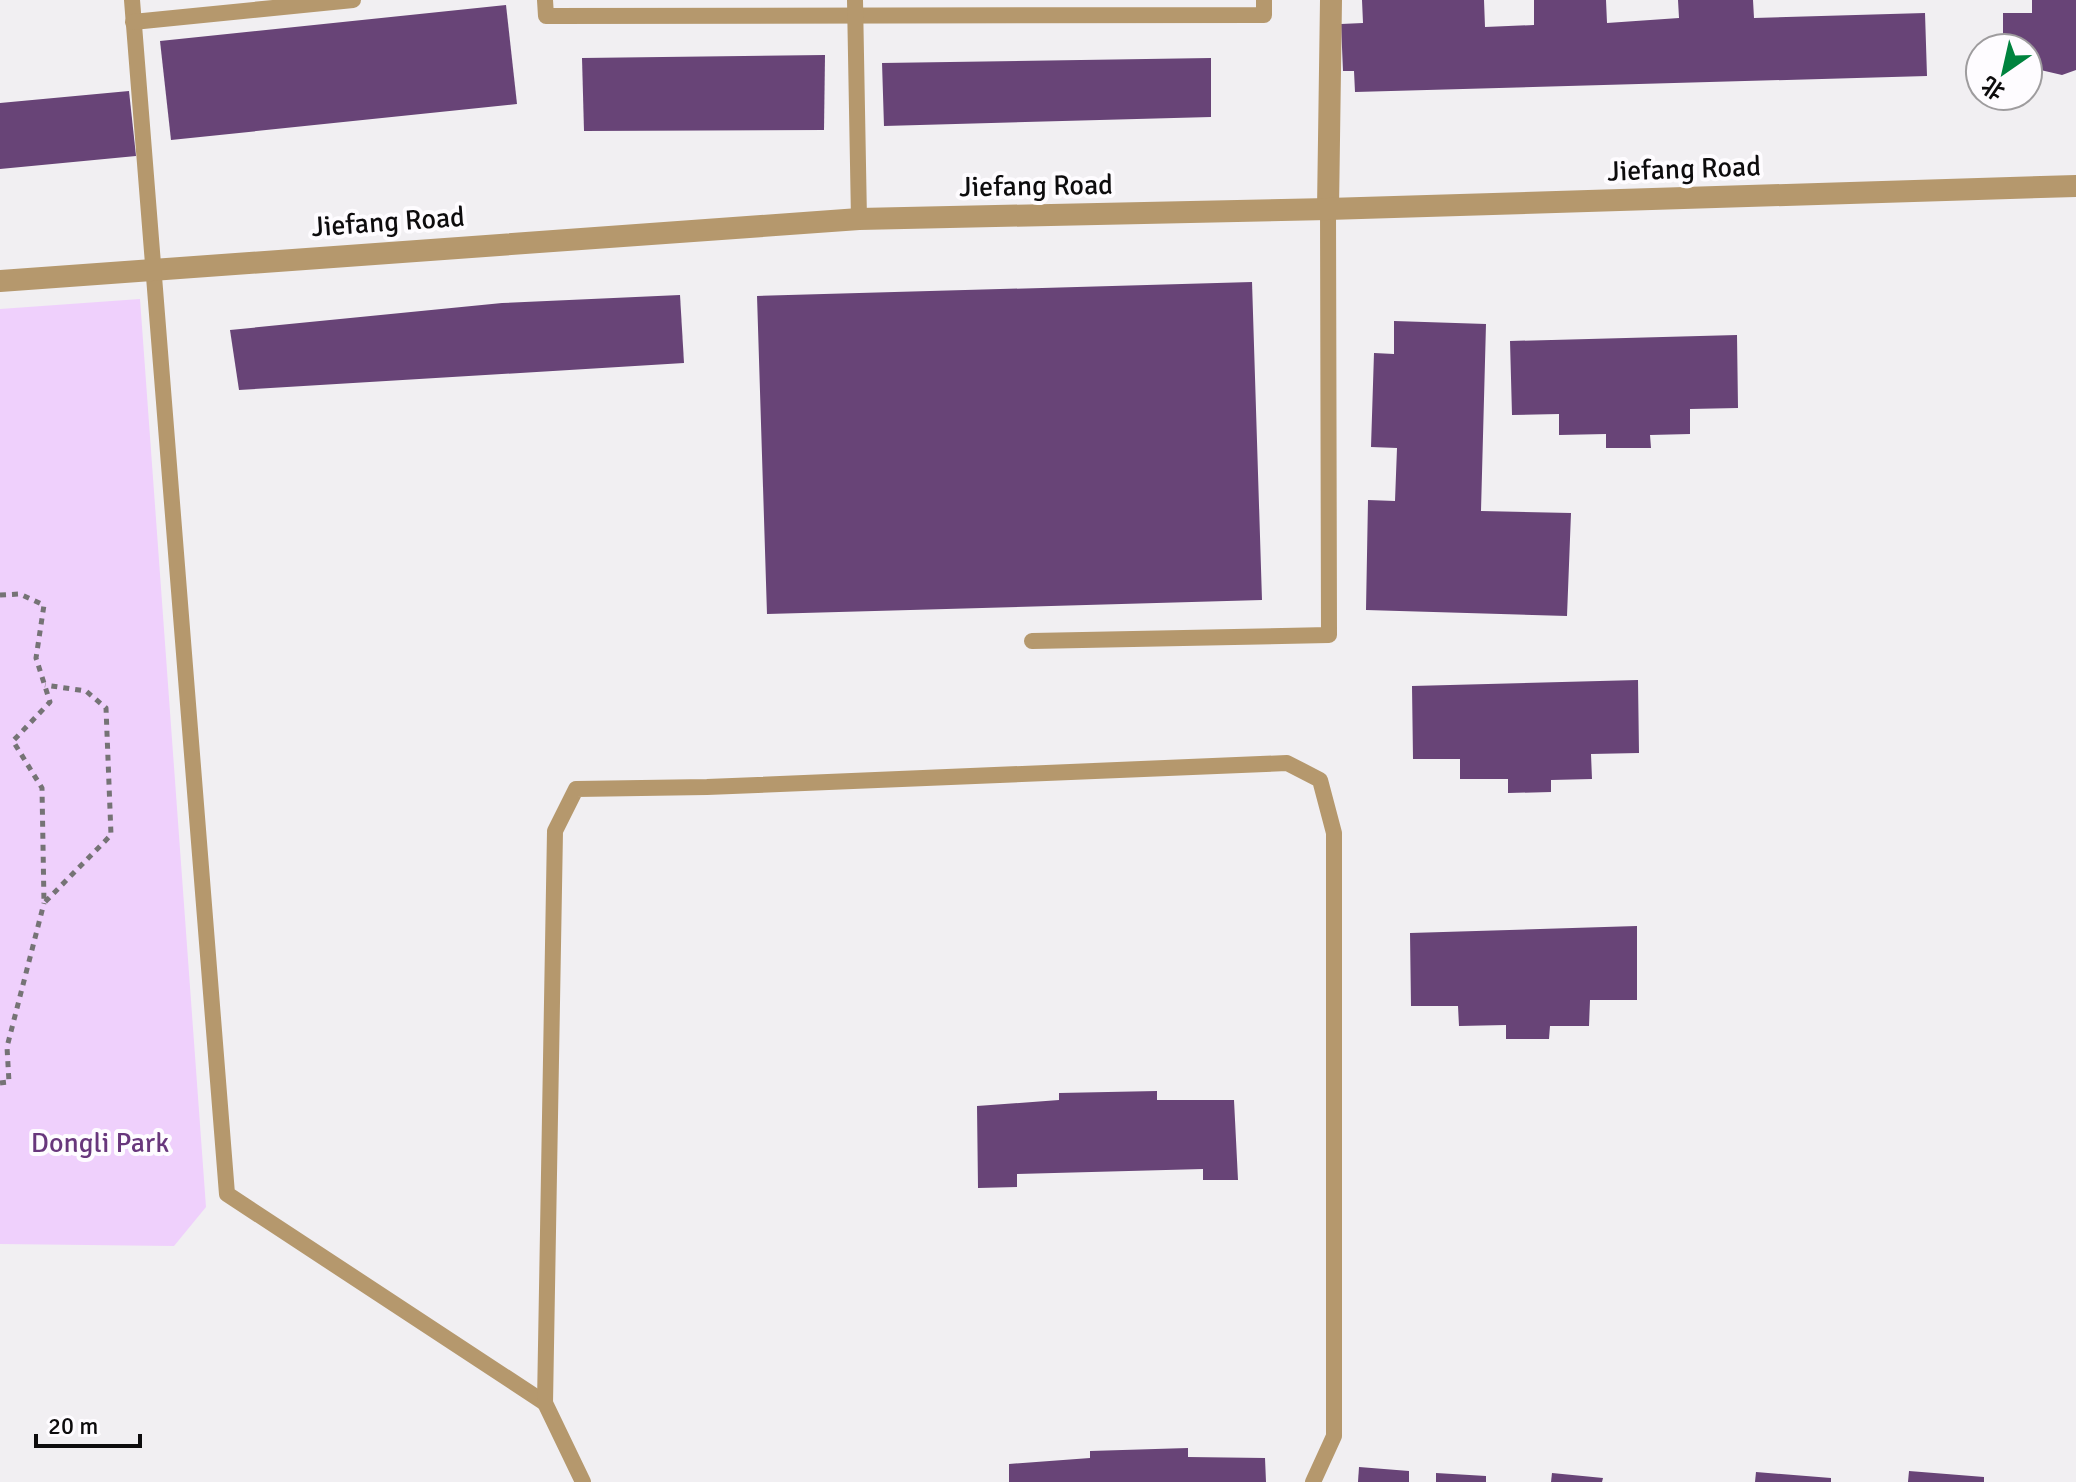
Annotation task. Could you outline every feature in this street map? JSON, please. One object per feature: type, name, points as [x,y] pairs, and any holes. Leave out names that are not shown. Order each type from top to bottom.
[{"type":"street","points":[[1328,209],[1331,0]]},
{"type":"street","name":"Jiefang Road","points":[[0,281],[859,219],[1328,209],[2076,186]]},
{"type":"lane","points":[[132,0],[227,1194],[545,1403]]},
{"type":"lane","points":[[133,22],[353,0]]},
{"type":"lane","points":[[545,0],[546,16],[855,8],[1264,15],[1264,0]]},
{"type":"lane","points":[[855,8],[859,219]]},
{"type":"lane","points":[[1032,641],[1329,635],[1328,209]]},
{"type":"lane","points":[[583,1482],[545,1403],[555,831],[576,789],[707,787],[1287,763],[1320,780],[1334,833],[1334,1436],[1313,1482]]},
{"type":"path","points":[[0,595],[20,594],[44,605],[36,658],[50,702],[13,741],[42,788],[44,903],[3,1047],[9,1082],[0,1083]]},
{"type":"path","points":[[44,903],[111,835],[106,708],[86,691],[45,685]]},
{"type":"green space","name":"Dongli Park","points":[[140,299],[206,1207],[174,1246],[0,1244],[0,309]]},
{"type":"building","points":[[1362,0],[1484,0],[1485,27],[1534,25],[1534,0],[1606,0],[1607,23],[1679,18],[1678,0],[1753,0],[1754,18],[1925,13],[1927,76],[1355,92],[1354,71],[1343,71],[1341,24],[1363,23]]},
{"type":"building","points":[[2032,0],[2076,0],[2076,70],[2062,75],[2044,71],[2044,32],[2003,32],[2003,13],[2032,13]]},
{"type":"building","points":[[506,5],[517,104],[171,140],[160,41]]},
{"type":"building","points":[[825,55],[824,130],[584,131],[582,58]]},
{"type":"building","points":[[1211,58],[1211,117],[884,126],[882,63]]},
{"type":"building","points":[[129,91],[136,156],[0,169],[0,103]]},
{"type":"building","points":[[1252,282],[1262,600],[767,614],[757,296]]},
{"type":"building","points":[[680,295],[684,363],[239,390],[230,330],[502,303]]},
{"type":"building","points":[[1394,321],[1486,324],[1481,511],[1571,513],[1567,616],[1366,610],[1368,500],[1395,501],[1397,448],[1371,447],[1374,353],[1394,354]]},
{"type":"building","points":[[1737,335],[1738,408],[1690,409],[1690,434],[1650,435],[1651,448],[1606,448],[1606,434],[1559,435],[1559,414],[1512,415],[1510,341]]},
{"type":"building","points":[[1638,680],[1639,753],[1591,754],[1592,779],[1551,780],[1551,792],[1508,793],[1508,779],[1460,779],[1460,759],[1413,759],[1412,686]]},
{"type":"building","points":[[1637,926],[1637,1000],[1590,1000],[1589,1026],[1550,1026],[1549,1039],[1506,1039],[1506,1025],[1459,1026],[1458,1006],[1411,1006],[1410,933]]},
{"type":"building","points":[[1157,1091],[1157,1100],[1234,1100],[1238,1180],[1203,1180],[1203,1169],[1017,1174],[1017,1187],[978,1188],[977,1106],[1059,1100],[1059,1093]]},
{"type":"building","points":[[1188,1448],[1188,1457],[1265,1458],[1266,1482],[1009,1482],[1009,1464],[1090,1458],[1090,1451]]},
{"type":"building","points":[[1359,1467],[1409,1471],[1409,1482],[1358,1482]]},
{"type":"building","points":[[1909,1471],[1984,1477],[1984,1482],[1908,1482]]},
{"type":"building","points":[[1756,1472],[1831,1478],[1831,1482],[1755,1482]]},
{"type":"building","points":[[1436,1473],[1486,1476],[1486,1482],[1436,1482]]},
{"type":"building","points":[[1552,1473],[1603,1478],[1602,1482],[1551,1482]]}]
